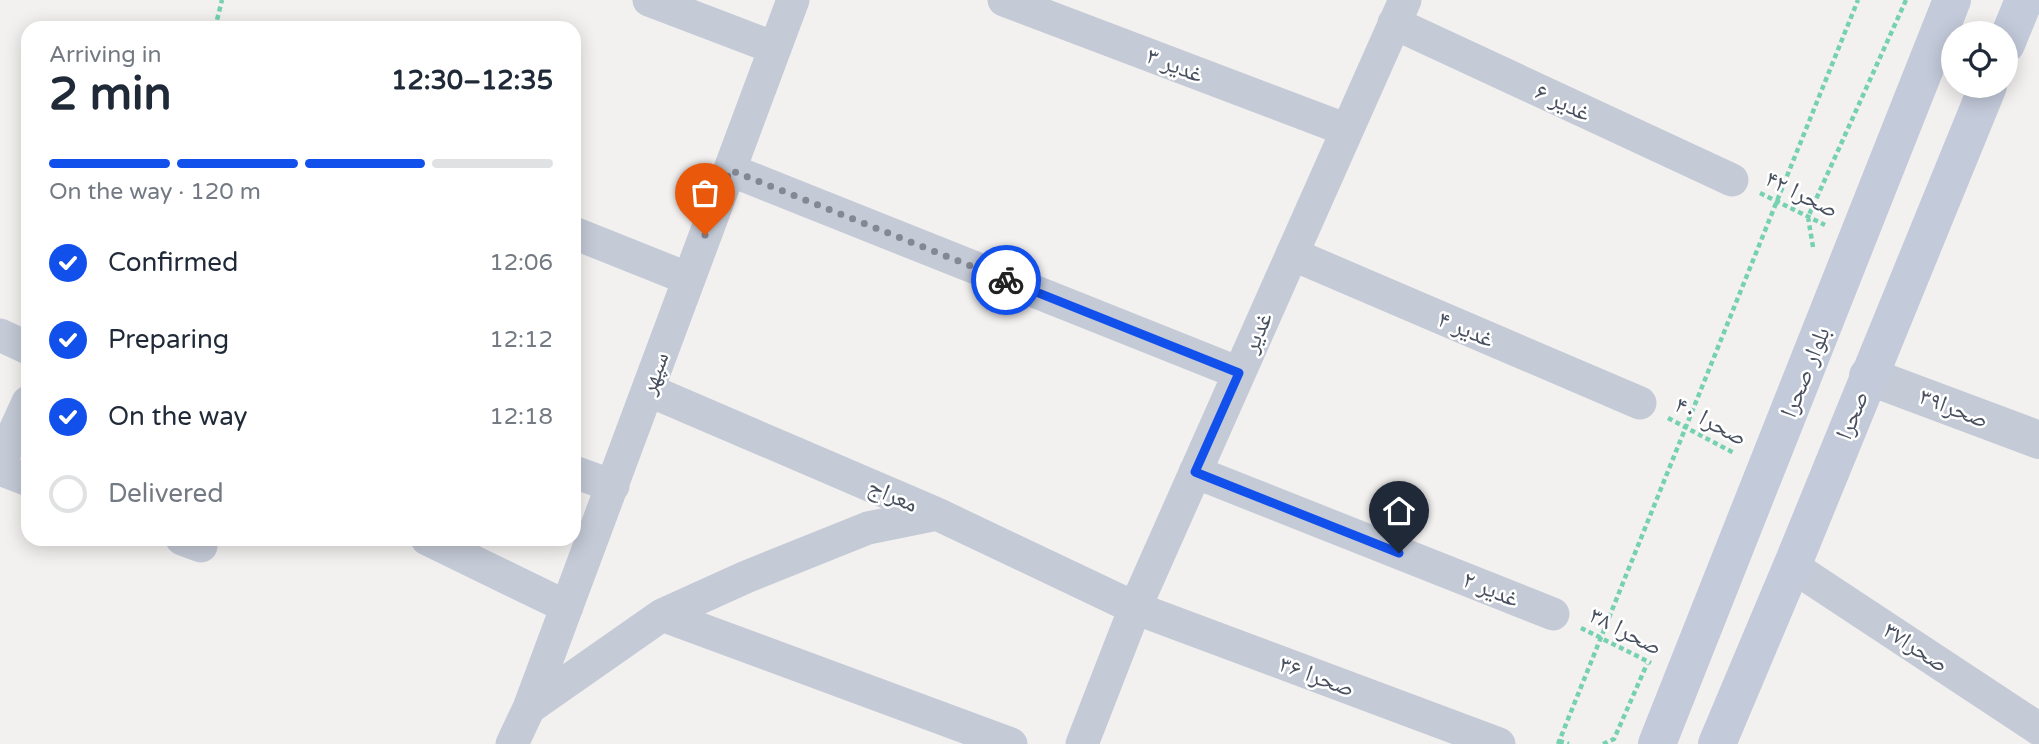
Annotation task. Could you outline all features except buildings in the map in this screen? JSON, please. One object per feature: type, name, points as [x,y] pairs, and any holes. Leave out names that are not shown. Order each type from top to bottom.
[{"type":"main road","name":"بلوار صحرا","points":[[1657,744],[1952,0]]},
{"type":"main road","points":[[2015,21],[2024,0]]},
{"type":"main road","name":"صحرا","points":[[1717,744],[1983,98]]},
{"type":"street","points":[[649,0],[775,48]]},
{"type":"street","name":"سپهر","points":[[512,744],[530,708],[793,0]]},
{"type":"street","name":"غدیر ۳","points":[[1004,0],[1347,130]]},
{"type":"street","name":"غدیر","points":[[1082,744],[1135,608],[1399,12]]},
{"type":"street","name":"غدیر ۶","points":[[1399,12],[1732,180]]},
{"type":"street","points":[[730,170],[1239,373]]},
{"type":"street","points":[[581,236],[689,279]]},
{"type":"street","name":"غدیر ۴","points":[[1292,254],[1640,403]]},
{"type":"street","points":[[0,335],[21,345]]},
{"type":"street","name":"صحرا۳۹","points":[[1868,376],[2039,440]]},
{"type":"street","name":"معراج","points":[[648,390],[937,514],[1135,608]]},
{"type":"street","points":[[0,463],[21,417]]},
{"type":"street","points":[[0,469],[21,477]]},
{"type":"street","name":"غدیر ۲","points":[[1195,472],[1553,614]]},
{"type":"street","points":[[581,474],[612,486]]},
{"type":"street","points":[[530,708],[662,615],[746,577],[868,528],[937,514]]},
{"type":"street","points":[[441,546],[567,607]]},
{"type":"street","name":"صحرا۳۷","points":[[1792,566],[2039,729]]},
{"type":"street","name":"صحرا ۳۶","points":[[1135,608],[1499,744]]},
{"type":"street","points":[[662,615],[1011,744]]},
{"type":"path","points":[[217,21],[222,0]]},
{"type":"path","points":[[1569,744],[1558,743],[1858,0]]},
{"type":"path","points":[[1814,249],[1808,217],[1906,0]]},
{"type":"path","name":"صحرا ۴۲","points":[[1732,180],[1857,240]]},
{"type":"path","name":"صحرا ۴۰","points":[[1640,403],[1766,470]]},
{"type":"path","points":[[1726,464],[1737,439]]},
{"type":"path","name":"صحرا ۳۸","points":[[1553,614],[1683,679]]},
{"type":"path","points":[[1603,744],[1614,739],[1653,649]]},
{"type":"way so far","points":[[705,235],[730,170],[1006,280]]},
{"type":"route","points":[[1006,280],[1239,373],[1195,472],[1399,553]]}]
